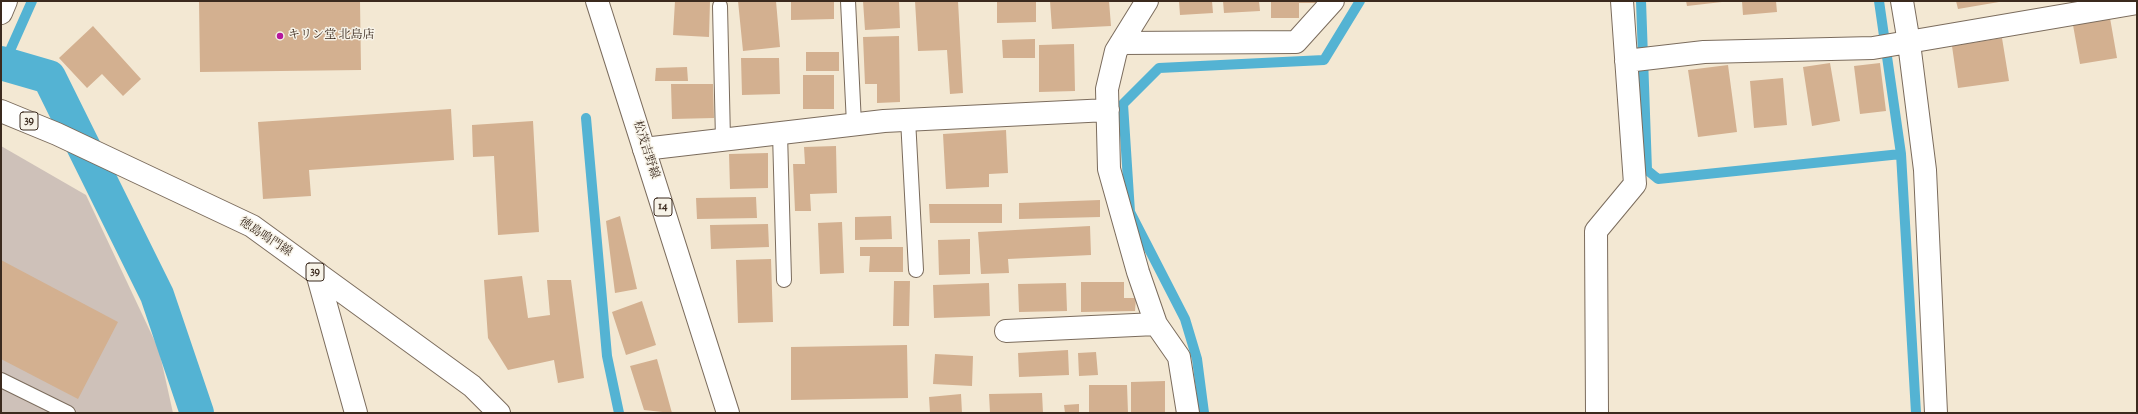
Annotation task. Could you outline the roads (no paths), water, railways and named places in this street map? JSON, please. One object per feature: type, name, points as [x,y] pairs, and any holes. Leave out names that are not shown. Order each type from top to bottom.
[{"type":"street","points":[[1,13],[6,1]]},
{"type":"street","name":"松茂吉野線","points":[[597,1],[728,413]]},
{"type":"street","points":[[1147,1],[1116,51],[1107,89],[1109,168],[1138,272],[1156,324],[1179,357],[1188,413]]},
{"type":"street","points":[[1121,43],[1296,42],[1333,1]]},
{"type":"street","points":[[1597,413],[1596,231],[1634,184],[1622,1]]},
{"type":"street","points":[[1902,1],[1909,43],[1925,170],[1936,413]]},
{"type":"street","points":[[1626,62],[1704,52],[1873,48],[2137,3]]},
{"type":"street","points":[[644,148],[908,119],[1108,110]]},
{"type":"street","name":"徳島鳴門線","points":[[1,111],[57,134],[252,226],[472,386],[499,413]]},
{"type":"street","points":[[317,273],[356,413]]},
{"type":"street","points":[[1006,330],[1156,324]]},
{"type":"lane","points":[[848,1],[854,124]]},
{"type":"lane","points":[[720,6],[722,140]]},
{"type":"lane","points":[[908,119],[916,270]]},
{"type":"lane","points":[[780,133],[784,280]]},
{"type":"lane","points":[[1,380],[68,413]]},
{"type":"waterway","points":[[4,64],[32,1]]},
{"type":"waterway","points":[[1204,413],[1197,359],[1185,319],[1130,212],[1123,104],[1159,68],[1324,60],[1360,1]]},
{"type":"waterway","points":[[1641,1],[1647,170],[1658,179],[1901,154]]},
{"type":"waterway","points":[[1879,1],[1901,154],[1916,413]]},
{"type":"waterway","points":[[1,63],[49,77],[157,295],[197,413]]},
{"type":"waterway","points":[[586,118],[607,356],[619,413]]},
{"type":"place","name":"キリン堂 北島店","points":[[280,36]]}]
